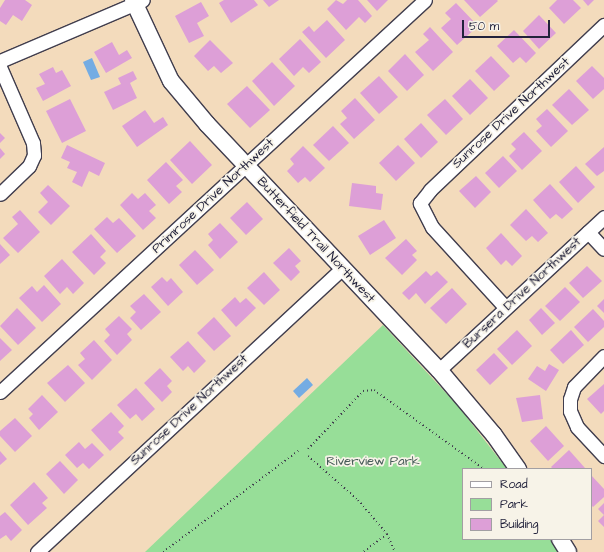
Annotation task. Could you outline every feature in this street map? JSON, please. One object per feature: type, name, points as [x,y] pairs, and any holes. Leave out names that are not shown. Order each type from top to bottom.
[{"type":"street","name":"Primrose Drive Northwest","points":[[0,392],[425,0]]},
{"type":"street","name":"Butterfield Trail Northwest","points":[[137,1],[171,81],[246,166],[439,370],[494,434],[517,468]]},
{"type":"street","points":[[0,61],[137,1]]},
{"type":"street","name":"Sunrose Drive Northwest","points":[[505,307],[432,228],[420,203],[430,190],[604,25]]},
{"type":"street","points":[[0,67],[33,143],[34,155],[29,166],[0,194]]},
{"type":"street","name":"Bursera Drive Northwest","points":[[439,370],[505,307],[604,218]]},
{"type":"street","points":[[588,232],[604,249]]},
{"type":"street","name":"Sunrose Drive Northwest","points":[[37,552],[342,269]]},
{"type":"street","points":[[604,356],[574,387],[570,399],[570,411],[577,427],[604,456]]},
{"type":"street","points":[[561,540],[568,552]]},
{"type":"path","points":[[308,449],[363,391],[374,390],[483,468]]},
{"type":"path","points":[[163,552],[298,451]]},
{"type":"path","points":[[308,456],[358,500],[387,534],[396,552]]},
{"type":"path","points":[[363,552],[387,534]]},
{"type":"green space","name":"Riverview Park","points":[[383,325],[458,406],[506,468],[462,468],[462,540],[551,540],[558,552],[145,552]]},
{"type":"water","points":[[92,58],[100,77],[91,80],[83,62]]},
{"type":"water","points":[[307,378],[313,385],[299,398],[293,391]]},
{"type":"building","points":[[5,0],[25,0],[32,5],[22,21],[13,15],[6,25],[0,21],[0,8]]},
{"type":"building","points":[[224,0],[254,0],[258,5],[231,23],[219,3]]},
{"type":"building","points":[[263,0],[279,0],[269,7]]},
{"type":"building","points":[[336,0],[343,4],[347,0],[358,0],[372,16],[365,23],[359,17],[346,30],[327,9]]},
{"type":"building","points":[[367,0],[388,0],[377,11]]},
{"type":"building","points":[[464,0],[497,0],[498,1],[480,17]]},
{"type":"building","points":[[557,0],[573,0],[581,8],[564,24],[549,8]]},
{"type":"building","points":[[583,0],[594,0],[588,6]]},
{"type":"building","points":[[201,2],[209,16],[197,23],[204,36],[189,43],[175,16]]},
{"type":"building","points":[[456,3],[478,26],[457,45],[441,28],[451,19],[445,13]]},
{"type":"building","points":[[539,15],[556,33],[539,49],[523,31]]},
{"type":"building","points":[[327,20],[345,40],[326,58],[302,32],[309,26],[314,32]]},
{"type":"building","points":[[430,27],[453,52],[433,71],[415,52],[429,40],[423,34]]},
{"type":"building","points":[[514,30],[536,53],[526,63],[520,57],[513,63],[497,46]]},
{"type":"building","points":[[300,39],[321,62],[309,73],[303,67],[294,76],[279,59]]},
{"type":"building","points":[[210,40],[233,63],[221,73],[214,66],[208,71],[194,56]]},
{"type":"building","points":[[112,42],[119,55],[127,50],[132,58],[106,73],[94,52]]},
{"type":"building","points":[[405,54],[424,75],[407,91],[388,71]]},
{"type":"building","points":[[491,56],[510,76],[494,91],[475,71]]},
{"type":"building","points":[[272,62],[295,86],[274,106],[252,81]]},
{"type":"building","points":[[592,66],[604,78],[604,89],[593,99],[576,81]]},
{"type":"building","points":[[53,67],[56,73],[62,70],[71,86],[43,101],[36,88],[45,84],[39,74]]},
{"type":"building","points":[[133,71],[137,79],[130,83],[137,98],[113,110],[104,92],[121,84],[118,78]]},
{"type":"building","points":[[379,76],[398,97],[379,114],[360,93]]},
{"type":"building","points":[[470,79],[488,98],[470,115],[452,96]]},
{"type":"building","points":[[247,86],[270,110],[250,128],[227,104]]},
{"type":"building","points":[[569,89],[589,110],[572,125],[552,105]]},
{"type":"building","points":[[355,98],[375,120],[354,139],[340,124],[347,118],[341,111]]},
{"type":"building","points":[[70,99],[86,131],[62,143],[46,111]]},
{"type":"building","points":[[445,99],[463,119],[446,135],[427,115]]},
{"type":"building","points":[[547,109],[568,131],[551,147],[536,131],[542,126],[536,119]]},
{"type":"building","points":[[145,110],[154,123],[163,117],[168,125],[137,147],[122,126]]},
{"type":"building","points":[[421,123],[438,142],[421,158],[404,139]]},
{"type":"building","points":[[333,126],[349,143],[329,161],[313,145]]},
{"type":"building","points":[[524,132],[542,151],[522,170],[509,156],[516,149],[511,144]]},
{"type":"building","points":[[0,133],[5,138],[0,143]]},
{"type":"building","points":[[190,141],[212,165],[192,184],[170,160]]},
{"type":"building","points":[[67,145],[105,163],[99,176],[89,171],[82,187],[72,182],[77,172],[67,168],[70,162],[61,158]]},
{"type":"building","points":[[398,145],[415,163],[396,181],[379,163]]},
{"type":"building","points":[[303,146],[325,168],[310,182],[305,177],[298,183],[287,171],[294,164],[290,159]]},
{"type":"building","points":[[604,147],[604,171],[597,176],[585,164]]},
{"type":"building","points":[[0,148],[5,154],[0,159]]},
{"type":"building","points":[[503,156],[517,171],[499,188],[485,173]]},
{"type":"building","points":[[166,162],[183,180],[176,186],[182,192],[169,204],[147,180]]},
{"type":"building","points":[[576,166],[595,187],[578,203],[559,182]]},
{"type":"building","points":[[476,176],[491,192],[475,208],[459,191]]},
{"type":"building","points":[[352,183],[376,186],[376,193],[383,194],[381,210],[349,206]]},
{"type":"building","points":[[550,184],[573,209],[562,219],[556,214],[550,219],[533,200]]},
{"type":"building","points":[[48,185],[70,206],[51,225],[38,212],[48,202],[40,193]]},
{"type":"building","points":[[132,193],[138,199],[145,193],[156,205],[149,211],[156,218],[143,230],[120,205]]},
{"type":"building","points":[[247,202],[263,219],[246,235],[230,218]]},
{"type":"building","points":[[526,209],[548,233],[538,242],[532,236],[526,241],[510,225]]},
{"type":"building","points":[[20,210],[40,232],[18,253],[3,238],[18,224],[12,217]]},
{"type":"building","points":[[107,217],[113,223],[119,218],[136,236],[117,253],[94,229]]},
{"type":"building","points":[[384,220],[396,238],[370,255],[358,236]]},
{"type":"building","points":[[220,223],[238,242],[220,259],[208,245],[213,240],[208,234]]},
{"type":"building","points":[[501,233],[522,256],[512,266],[506,260],[501,265],[486,248]]},
{"type":"building","points":[[91,234],[106,251],[100,257],[106,263],[94,275],[72,252]]},
{"type":"building","points":[[406,239],[417,251],[412,255],[417,260],[402,275],[385,258]]},
{"type":"building","points":[[0,244],[10,255],[0,264]]},
{"type":"building","points":[[289,248],[301,261],[295,266],[300,272],[291,281],[273,263]]},
{"type":"building","points":[[195,250],[214,270],[197,285],[179,265]]},
{"type":"building","points":[[62,259],[84,283],[73,294],[67,287],[60,294],[44,276]]},
{"type":"building","points":[[587,266],[602,281],[583,298],[569,283]]},
{"type":"building","points":[[426,271],[431,276],[437,271],[448,282],[425,304],[416,293],[409,300],[402,293]]},
{"type":"building","points":[[264,272],[280,290],[264,305],[247,288]]},
{"type":"building","points":[[162,277],[167,282],[171,278],[183,292],[168,306],[151,287]]},
{"type":"building","points":[[44,285],[61,304],[42,322],[19,298],[32,286],[37,292]]},
{"type":"building","points":[[565,287],[580,302],[560,321],[545,306]]},
{"type":"building","points":[[452,288],[467,304],[446,324],[430,308]]},
{"type":"building","points":[[144,294],[161,312],[141,330],[130,318],[136,312],[130,306]]},
{"type":"building","points":[[235,297],[240,303],[246,298],[256,308],[236,327],[221,310]]},
{"type":"building","points":[[604,299],[604,313],[597,306]]},
{"type":"building","points":[[17,308],[36,328],[18,345],[0,326]]},
{"type":"building","points":[[541,308],[555,323],[542,335],[529,320]]},
{"type":"building","points":[[593,309],[604,321],[604,327],[588,342],[574,327]]},
{"type":"building","points":[[119,316],[132,329],[127,334],[132,340],[117,355],[104,341],[110,335],[105,329]]},
{"type":"building","points":[[214,317],[231,336],[214,351],[197,333]]},
{"type":"building","points":[[517,330],[532,346],[512,365],[497,349]]},
{"type":"building","points":[[571,330],[584,345],[563,364],[550,350]]},
{"type":"building","points":[[0,338],[12,350],[0,361]]},
{"type":"building","points":[[94,340],[112,360],[92,380],[78,365],[85,359],[80,353]]},
{"type":"building","points":[[188,341],[206,361],[194,373],[188,366],[183,371],[170,357]]},
{"type":"building","points":[[494,353],[508,368],[490,385],[476,370]]},
{"type":"building","points":[[549,364],[559,370],[546,391],[528,379],[537,366],[545,371]]},
{"type":"building","points":[[68,365],[85,383],[65,402],[47,383]]},
{"type":"building","points":[[160,368],[172,381],[167,386],[172,392],[162,402],[144,383]]},
{"type":"building","points":[[604,384],[604,411],[601,414],[587,399]]},
{"type":"building","points":[[136,388],[155,409],[142,421],[136,414],[130,419],[117,405]]},
{"type":"building","points":[[42,395],[58,412],[39,430],[29,418],[33,414],[28,409]]},
{"type":"building","points":[[540,395],[543,419],[522,422],[516,398]]},
{"type":"building","points":[[111,412],[124,426],[118,432],[124,438],[110,451],[91,430]]},
{"type":"building","points":[[15,418],[32,436],[15,452],[0,436],[0,431]]},
{"type":"building","points":[[546,426],[564,446],[548,461],[530,441]]},
{"type":"building","points":[[79,442],[85,449],[92,443],[104,455],[89,469],[83,463],[77,468],[65,455]]},
{"type":"building","points":[[569,450],[585,468],[552,468],[551,467]]},
{"type":"building","points":[[0,451],[7,459],[0,465]]},
{"type":"building","points":[[60,461],[78,480],[64,494],[46,474]]},
{"type":"building","points":[[592,476],[604,489],[604,497],[593,507]]},
{"type":"building","points":[[34,482],[48,498],[42,503],[47,508],[28,525],[10,505]]},
{"type":"building","points":[[604,503],[604,515],[598,509]]},
{"type":"building","points":[[5,512],[22,530],[11,541],[6,535],[0,539],[0,516]]},
{"type":"building","points":[[604,515],[604,527],[598,521]]}]
